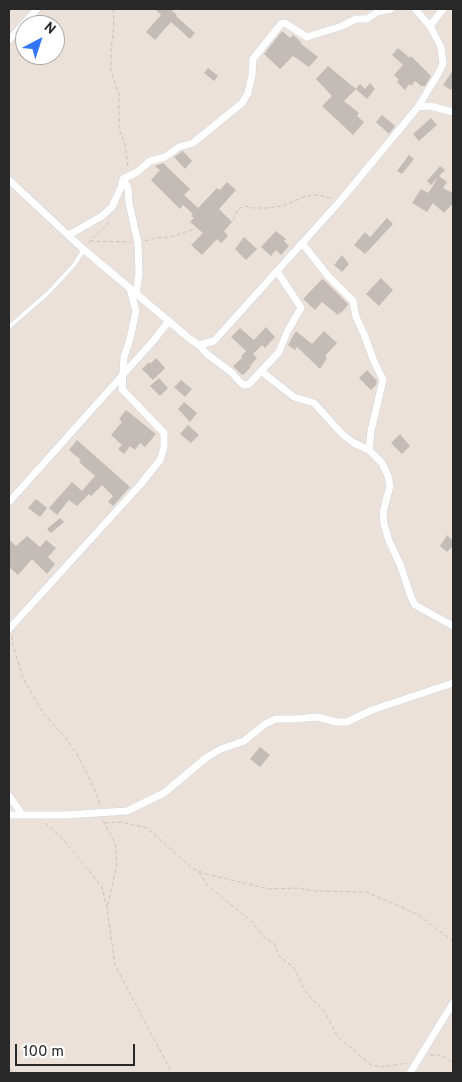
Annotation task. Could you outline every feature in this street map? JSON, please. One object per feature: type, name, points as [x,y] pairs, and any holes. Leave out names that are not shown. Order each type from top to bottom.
[{"type":"street","points":[[9,40],[37,9]]},
{"type":"street","points":[[123,179],[137,172],[150,162],[165,157],[179,147],[193,143],[242,103],[248,93],[253,59],[281,24],[285,23],[307,37],[342,26],[356,19],[367,19],[377,12],[391,9]]},
{"type":"street","points":[[199,345],[214,341],[341,200],[418,108],[443,64],[441,47],[430,26],[415,9]]},
{"type":"street","points":[[430,26],[444,9]]},
{"type":"street","points":[[418,108],[430,106],[453,112]]},
{"type":"street","points":[[69,235],[102,216],[112,206],[122,187],[123,179]]},
{"type":"street","points":[[10,628],[140,486],[160,460],[164,447],[164,433],[122,389],[124,357],[136,311],[133,291],[139,274],[138,243],[129,203],[128,188],[123,179]]},
{"type":"street","points":[[9,180],[83,249],[245,385],[249,384],[279,352],[287,332],[301,308],[277,271]]},
{"type":"street","points":[[302,243],[328,276],[353,302],[356,317],[383,380],[369,450]]},
{"type":"street","points":[[9,502],[169,321]]},
{"type":"street","points":[[261,371],[294,397],[314,403],[344,435],[354,443],[369,450],[382,463],[390,486],[383,512],[384,524],[388,541],[400,564],[411,597],[415,605],[453,626]]},
{"type":"street","points":[[9,815],[99,813],[127,810],[164,794],[207,757],[221,749],[244,741],[265,724],[276,719],[317,717],[336,722],[348,722],[372,710],[453,683]]},
{"type":"street","points":[[9,796],[22,814]]},
{"type":"street","points":[[410,1073],[453,1003]]},
{"type":"lane","points":[[9,327],[48,292],[74,265],[83,249]]},
{"type":"path","points":[[113,9],[114,24],[110,62],[119,95],[119,129],[126,153],[128,169],[123,179]]},
{"type":"path","points":[[233,220],[238,209],[245,206],[260,208],[283,206],[306,196],[318,195],[341,200]]},
{"type":"path","points":[[83,249],[107,226],[110,219]]},
{"type":"path","points":[[10,628],[23,678],[43,713],[65,737],[85,768],[99,800],[99,813],[115,843],[117,864],[107,908]]},
{"type":"path","points":[[35,814],[64,839],[102,887],[115,964],[172,1073]]},
{"type":"path","points":[[105,823],[121,822],[147,828],[192,868],[242,883],[269,889],[298,888],[313,891],[366,892],[418,914],[453,941]]},
{"type":"path","points":[[199,871],[207,885],[251,921],[264,937],[274,944],[279,956],[294,968],[305,991],[324,1011],[338,1037],[365,1060],[376,1066],[390,1067],[419,1058],[439,1055],[448,1059],[453,1065]]},
{"type":"path","points":[[9,1069],[18,1073]]},
{"type":"building","points":[[155,9],[170,9],[195,33],[190,39],[171,22],[155,40],[146,32],[161,15]]},
{"type":"building","points":[[282,31],[290,38],[293,35],[318,57],[309,67],[293,56],[280,69],[264,54]]},
{"type":"building","points":[[398,48],[410,58],[411,56],[431,76],[425,86],[421,86],[415,81],[411,86],[409,84],[405,90],[397,82],[399,80],[394,75],[403,65],[392,55]]},
{"type":"building","points":[[328,66],[356,89],[344,101],[359,113],[357,116],[364,122],[353,135],[322,106],[332,96],[316,79]]},
{"type":"building","points":[[208,68],[218,76],[214,81],[204,73]]},
{"type":"building","points":[[453,70],[453,86],[451,90],[443,85]]},
{"type":"building","points":[[370,83],[375,89],[367,99],[356,89],[360,84],[365,89]]},
{"type":"building","points":[[382,115],[395,126],[389,134],[376,122]]},
{"type":"building","points":[[431,118],[437,125],[419,141],[413,134]]},
{"type":"building","points":[[183,151],[192,161],[185,169],[174,157]]},
{"type":"building","points":[[409,155],[414,159],[402,174],[397,171]]},
{"type":"building","points":[[163,163],[190,189],[184,195],[198,208],[217,188],[220,190],[227,182],[236,190],[219,209],[232,222],[224,231],[228,236],[221,243],[217,239],[202,255],[191,245],[203,233],[190,222],[194,218],[191,216],[193,214],[183,205],[180,209],[151,180],[160,170],[155,166]]},
{"type":"building","points":[[440,166],[445,170],[439,176],[447,182],[443,188],[453,193],[453,203],[444,213],[433,203],[427,212],[412,203],[421,189],[428,193],[438,178],[431,185],[427,181]]},
{"type":"building","points":[[387,218],[393,224],[365,254],[354,245],[365,232],[370,237]]},
{"type":"building","points":[[276,231],[286,239],[284,241],[289,246],[281,255],[276,250],[271,256],[261,247]]},
{"type":"building","points":[[244,237],[257,249],[246,260],[235,249]]},
{"type":"building","points":[[342,255],[349,264],[342,272],[334,265]]},
{"type":"building","points":[[381,278],[393,290],[379,306],[366,294]]},
{"type":"building","points":[[322,279],[348,304],[338,315],[322,302],[315,310],[303,299]]},
{"type":"building","points":[[266,327],[275,337],[265,348],[262,345],[253,354],[257,358],[243,375],[241,374],[233,366],[242,358],[241,356],[246,351],[231,337],[240,328],[254,340]]},
{"type":"building","points":[[296,331],[312,344],[324,331],[337,343],[325,356],[327,358],[320,369],[297,347],[295,350],[288,345]]},
{"type":"building","points":[[156,358],[165,368],[153,380],[142,369]]},
{"type":"building","points":[[367,370],[377,381],[371,390],[359,378]]},
{"type":"building","points":[[159,378],[168,388],[160,396],[150,386]]},
{"type":"building","points":[[181,380],[192,389],[185,397],[174,387]]},
{"type":"building","points":[[184,402],[197,413],[190,422],[178,409]]},
{"type":"building","points":[[126,410],[156,434],[145,447],[140,443],[135,450],[130,446],[124,454],[118,449],[122,445],[111,435],[122,422],[119,419]]},
{"type":"building","points":[[188,425],[199,435],[191,443],[180,434]]},
{"type":"building","points":[[400,434],[410,446],[402,454],[391,443]]},
{"type":"building","points":[[77,440],[130,487],[113,506],[108,502],[113,496],[102,485],[77,506],[69,500],[57,515],[49,508],[72,482],[82,491],[95,476],[69,450]]},
{"type":"building","points":[[36,499],[47,508],[40,517],[28,508]]},
{"type":"building","points":[[60,518],[64,522],[51,533],[47,529]]},
{"type":"building","points":[[447,535],[453,541],[453,546],[447,552],[440,546]]},
{"type":"building","points":[[27,536],[40,547],[46,540],[56,548],[48,557],[55,564],[47,574],[32,559],[18,575],[9,567],[9,539],[16,546]]},
{"type":"building","points":[[260,747],[270,755],[260,767],[250,759]]}]
